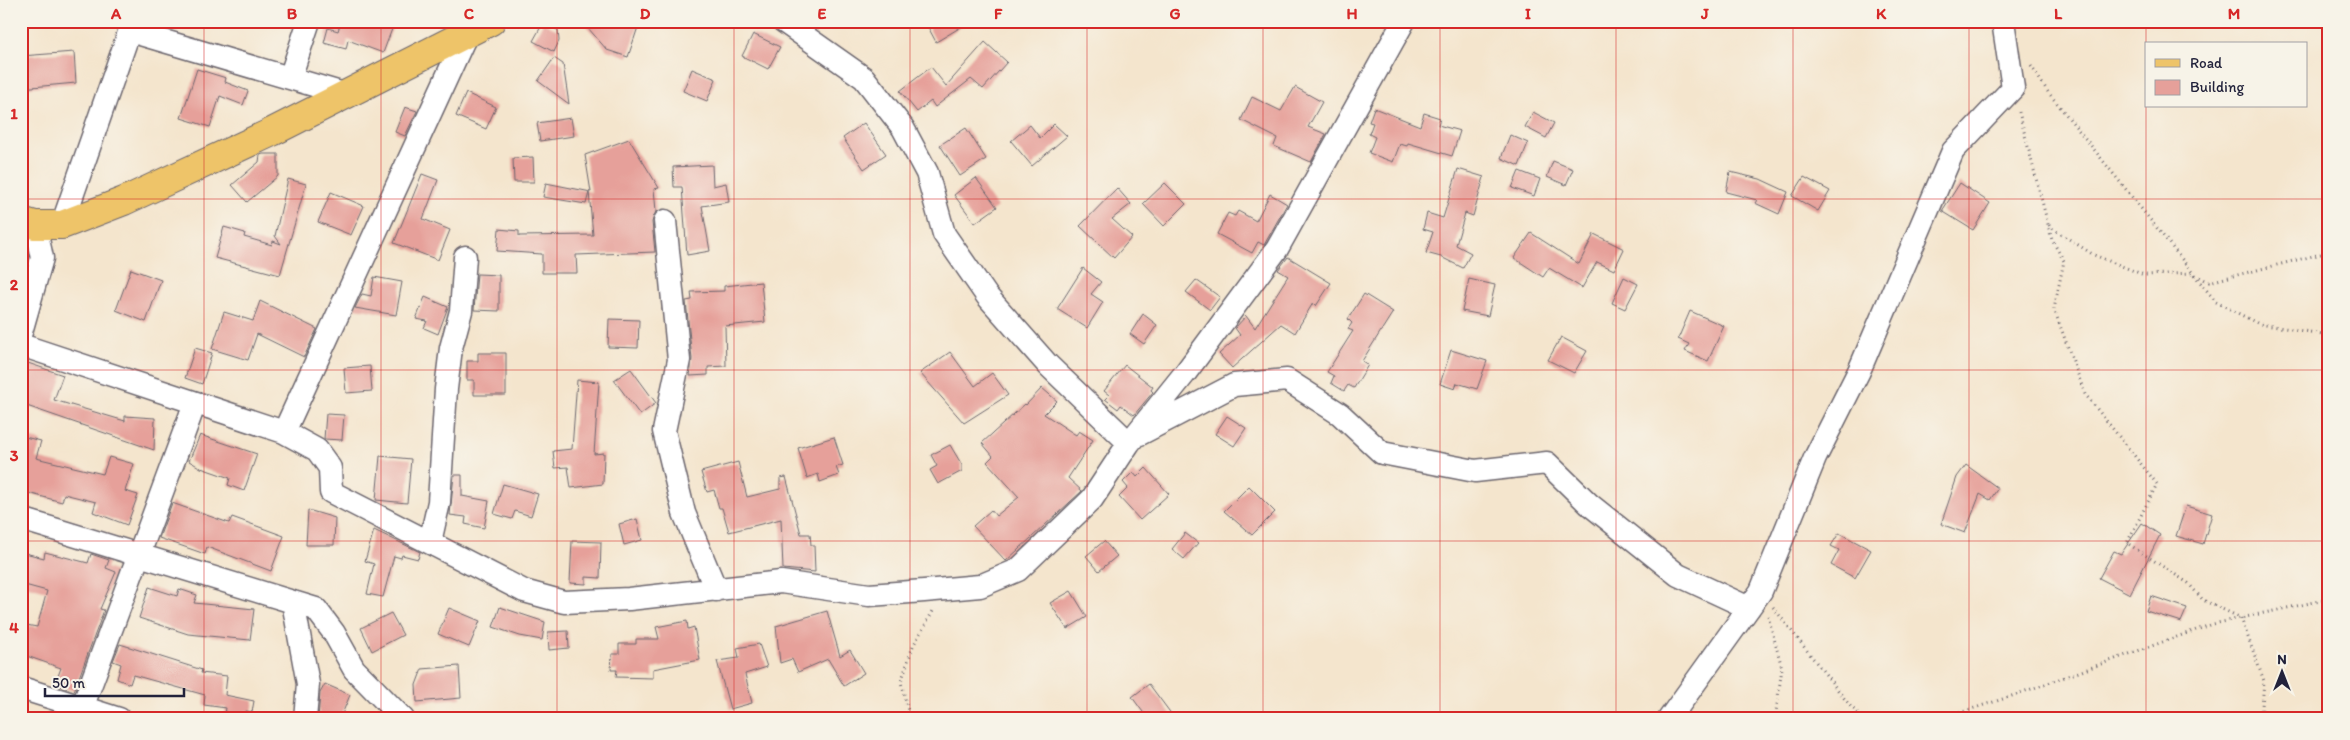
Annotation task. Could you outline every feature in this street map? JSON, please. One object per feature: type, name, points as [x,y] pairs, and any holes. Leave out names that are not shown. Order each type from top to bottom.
[{"type":"main road","points":[[26,226],[62,225],[124,201],[272,132],[479,27]]},
{"type":"street","points":[[290,78],[310,21]]},
{"type":"street","points":[[783,21],[864,78],[903,128],[927,173],[944,234],[987,296],[1048,365],[1131,441]]},
{"type":"street","points":[[21,345],[284,432],[317,450],[330,468],[331,492],[524,591],[564,602],[716,590],[781,582],[869,595],[980,586],[1018,570],[1092,499],[1131,441],[1186,372],[1276,249],[1404,21]]},
{"type":"street","points":[[1669,719],[1755,599],[1816,458],[1859,371],[1954,151],[2013,88],[2002,21]]},
{"type":"street","points":[[62,225],[131,26],[344,94]]},
{"type":"street","points":[[284,432],[479,27]]},
{"type":"street","points":[[664,221],[679,360],[664,431],[684,513],[716,590]]},
{"type":"street","points":[[21,332],[42,258],[26,226]]},
{"type":"street","points":[[430,542],[439,502],[446,389],[451,348],[461,311],[465,257]]},
{"type":"street","points":[[1131,441],[1234,385],[1287,380],[1340,414],[1382,454],[1475,471],[1547,463],[1589,504],[1678,575],[1755,599]]},
{"type":"street","points":[[80,713],[195,404]]},
{"type":"street","points":[[21,519],[316,609],[334,632],[354,669],[403,719]]},
{"type":"street","points":[[293,602],[308,684],[305,719]]},
{"type":"street","points":[[21,688],[80,713],[119,719]]},
{"type":"path","points":[[2028,60],[2048,92],[2216,302],[2259,324],[2329,335]]},
{"type":"path","points":[[2013,88],[2052,240],[2064,261],[2054,309],[2085,394],[2157,484],[2128,543],[2188,583],[2203,600],[2241,618],[2264,681],[2261,719]]},
{"type":"path","points":[[2044,209],[2050,228],[2094,255],[2144,275],[2192,274],[2209,282],[2329,252]]},
{"type":"path","points":[[910,719],[901,682],[913,646],[946,589]]},
{"type":"path","points":[[1755,599],[1782,668],[1775,719]]},
{"type":"path","points":[[1755,599],[1851,707],[1864,719]]},
{"type":"path","points":[[1940,719],[2006,698],[2205,627],[2329,599]]},
{"type":"building","points":[[341,21],[395,21],[383,53],[348,40],[346,49],[324,43],[328,28],[338,31]]},
{"type":"building","points":[[582,21],[640,21],[628,57],[607,50]]},
{"type":"building","points":[[937,21],[971,21],[936,42],[928,27]]},
{"type":"building","points":[[543,23],[558,30],[559,41],[554,52],[533,41]]},
{"type":"building","points":[[753,34],[780,47],[768,69],[742,56]]},
{"type":"building","points":[[985,42],[1007,62],[983,89],[971,79],[935,107],[931,101],[917,112],[900,91],[931,67],[946,86]]},
{"type":"building","points":[[74,52],[76,83],[21,88],[21,56]]},
{"type":"building","points":[[554,58],[563,64],[569,104],[538,81]]},
{"type":"building","points":[[197,69],[226,78],[225,82],[248,91],[243,105],[220,96],[210,127],[181,118]]},
{"type":"building","points":[[692,69],[716,79],[707,101],[683,91]]},
{"type":"building","points":[[1295,87],[1322,102],[1308,127],[1326,134],[1311,162],[1274,146],[1277,138],[1241,120],[1252,97],[1281,111]]},
{"type":"building","points":[[466,93],[496,107],[486,129],[456,116]]},
{"type":"building","points":[[405,107],[417,111],[405,136],[395,132]]},
{"type":"building","points":[[1374,108],[1420,126],[1424,113],[1440,118],[1438,125],[1460,131],[1452,156],[1408,143],[1407,146],[1400,144],[1393,162],[1369,153],[1375,137],[1369,134],[1373,123],[1369,122]]},
{"type":"building","points":[[1533,112],[1554,123],[1546,138],[1525,127]]},
{"type":"building","points":[[571,118],[574,136],[540,141],[537,123]]},
{"type":"building","points":[[864,123],[886,154],[864,169],[843,138]]},
{"type":"building","points":[[1054,124],[1067,136],[1032,166],[1011,141],[1030,125],[1040,138]]},
{"type":"building","points":[[966,128],[986,159],[960,176],[940,145]]},
{"type":"building","points":[[1510,135],[1528,143],[1519,166],[1501,158]]},
{"type":"building","points":[[629,139],[659,188],[654,189],[656,211],[652,222],[655,252],[576,255],[577,273],[542,273],[542,254],[497,251],[499,229],[519,231],[519,236],[593,235],[589,192],[586,204],[543,197],[546,183],[591,192],[585,155]]},
{"type":"building","points":[[278,154],[278,176],[247,202],[232,185],[259,162],[260,155]]},
{"type":"building","points":[[533,157],[534,182],[514,182],[513,158]]},
{"type":"building","points":[[1553,161],[1573,169],[1566,185],[1547,177]]},
{"type":"building","points":[[712,165],[713,186],[726,183],[729,202],[702,206],[710,251],[687,255],[682,187],[674,187],[673,167]]},
{"type":"building","points":[[1458,169],[1484,177],[1473,216],[1465,213],[1456,245],[1471,253],[1463,268],[1441,257],[1426,253],[1433,232],[1423,229],[1427,213],[1443,218]]},
{"type":"building","points":[[1519,171],[1540,179],[1534,196],[1512,188]]},
{"type":"building","points":[[1730,172],[1760,179],[1788,192],[1779,214],[1755,203],[1757,200],[1726,192]]},
{"type":"building","points":[[422,174],[438,180],[423,219],[450,230],[438,260],[394,243]]},
{"type":"building","points":[[1804,177],[1830,191],[1818,211],[1792,196]]},
{"type":"building","points":[[976,178],[997,207],[975,223],[954,195]]},
{"type":"building","points":[[288,179],[306,184],[280,275],[215,258],[224,227],[245,233],[244,237],[272,245],[273,241],[281,244],[275,236]]},
{"type":"building","points":[[1165,183],[1186,204],[1164,226],[1143,204]]},
{"type":"building","points":[[1960,183],[1990,203],[1973,230],[1942,211]]},
{"type":"building","points":[[1117,188],[1131,204],[1112,219],[1132,237],[1114,258],[1080,226]]},
{"type":"building","points":[[331,192],[364,206],[351,235],[318,222]]},
{"type":"building","points":[[1270,194],[1287,204],[1264,245],[1258,242],[1252,253],[1217,234],[1228,213],[1235,216],[1238,211],[1256,221]]},
{"type":"building","points":[[1531,233],[1579,264],[1594,234],[1624,249],[1614,270],[1597,262],[1582,288],[1549,268],[1543,277],[1514,258]]},
{"type":"building","points":[[1288,257],[1331,283],[1316,306],[1313,303],[1295,333],[1281,324],[1232,368],[1219,354],[1240,335],[1235,328],[1246,316],[1255,328],[1288,276],[1278,270]]},
{"type":"building","points":[[1083,268],[1101,282],[1091,294],[1103,302],[1087,328],[1057,309]]},
{"type":"building","points":[[131,269],[161,280],[146,322],[116,310]]},
{"type":"building","points":[[477,274],[499,275],[499,311],[474,310]]},
{"type":"building","points":[[374,277],[402,282],[396,315],[355,308],[362,294],[371,296]]},
{"type":"building","points":[[1624,277],[1638,284],[1625,309],[1612,303]]},
{"type":"building","points":[[1469,279],[1495,285],[1488,316],[1462,311]]},
{"type":"building","points":[[1196,280],[1220,297],[1210,310],[1186,292]]},
{"type":"building","points":[[761,282],[765,322],[725,326],[726,366],[708,367],[708,375],[690,376],[692,359],[686,301],[692,300],[691,292],[724,291],[724,286]]},
{"type":"building","points":[[1364,294],[1393,312],[1362,361],[1368,365],[1354,388],[1348,385],[1344,391],[1331,383],[1334,376],[1327,372],[1353,331],[1348,329],[1352,323],[1348,319]]},
{"type":"building","points":[[425,297],[448,307],[438,334],[424,328],[427,321],[416,319]]},
{"type":"building","points":[[260,301],[317,329],[304,357],[257,334],[248,360],[212,349],[224,312],[253,321]]},
{"type":"building","points":[[1690,311],[1724,326],[1708,361],[1685,351],[1689,344],[1678,339]]},
{"type":"building","points":[[1143,314],[1157,325],[1144,344],[1130,334]]},
{"type":"building","points":[[609,319],[639,320],[638,348],[608,347]]},
{"type":"building","points":[[1561,337],[1587,351],[1574,373],[1548,360]]},
{"type":"building","points":[[195,348],[212,353],[202,384],[185,378]]},
{"type":"building","points":[[1451,350],[1487,361],[1477,389],[1457,383],[1455,389],[1440,384]]},
{"type":"building","points":[[950,352],[975,386],[992,373],[1008,395],[964,423],[920,373]]},
{"type":"building","points":[[478,353],[506,353],[506,395],[474,395],[474,380],[467,380],[467,361],[478,361]]},
{"type":"building","points":[[25,362],[63,375],[54,400],[125,421],[125,416],[155,418],[154,450],[21,404],[21,375]]},
{"type":"building","points":[[1125,365],[1153,387],[1151,390],[1153,392],[1134,415],[1121,405],[1118,409],[1105,399],[1109,395],[1104,391]]},
{"type":"building","points":[[370,366],[372,391],[346,393],[344,368]]},
{"type":"building","points":[[631,369],[656,403],[640,415],[614,380]]},
{"type":"building","points":[[577,380],[599,382],[594,454],[604,453],[603,484],[571,488],[568,467],[555,468],[553,451],[572,449]]},
{"type":"building","points":[[1042,388],[1057,401],[1044,414],[1076,435],[1079,431],[1093,440],[1068,478],[1082,491],[1006,561],[973,526],[991,510],[996,516],[1019,497],[987,462],[993,456],[982,443],[1026,405]]},
{"type":"building","points":[[326,414],[344,415],[342,440],[324,439]]},
{"type":"building","points":[[1227,416],[1246,428],[1234,446],[1215,434]]},
{"type":"building","points":[[200,435],[257,454],[244,491],[228,485],[230,478],[201,468],[189,461]]},
{"type":"building","points":[[21,436],[41,441],[36,458],[103,474],[109,457],[134,464],[125,491],[138,495],[127,525],[93,512],[96,502],[64,494],[62,502],[28,493],[27,497],[21,496]]},
{"type":"building","points":[[834,437],[843,465],[836,467],[839,475],[820,482],[818,474],[807,478],[798,448]]},
{"type":"building","points":[[950,445],[962,465],[962,471],[938,484],[930,470],[937,466],[931,455]]},
{"type":"building","points":[[380,456],[411,459],[407,503],[376,500]]},
{"type":"building","points":[[738,462],[747,497],[780,489],[780,478],[786,477],[801,534],[810,534],[811,545],[814,545],[815,572],[783,569],[781,519],[729,532],[714,490],[707,492],[701,472]]},
{"type":"building","points":[[1966,465],[1998,488],[1990,500],[1980,494],[1965,533],[1941,524],[1957,477]]},
{"type":"building","points":[[1146,468],[1169,494],[1140,520],[1119,497],[1128,488],[1123,482],[1133,472],[1137,477]]},
{"type":"building","points":[[454,475],[462,475],[462,496],[489,501],[484,528],[465,524],[466,517],[450,515]]},
{"type":"building","points":[[503,484],[538,494],[531,516],[515,511],[512,519],[494,514]]},
{"type":"building","points":[[1249,486],[1275,512],[1252,535],[1224,511]]},
{"type":"building","points":[[172,503],[229,523],[232,517],[284,536],[271,571],[207,547],[205,554],[159,538]]},
{"type":"building","points":[[2186,506],[2212,514],[2203,544],[2176,536]]},
{"type":"building","points":[[308,510],[335,518],[334,545],[306,545]]},
{"type":"building","points":[[637,519],[642,540],[624,545],[619,524]]},
{"type":"building","points":[[2142,523],[2160,535],[2130,594],[2099,578],[2114,551],[2121,554]]},
{"type":"building","points":[[374,530],[420,552],[418,559],[402,555],[401,558],[394,556],[383,597],[367,594],[374,564],[365,561]]},
{"type":"building","points":[[1185,533],[1198,543],[1184,559],[1172,549]]},
{"type":"building","points":[[1839,533],[1871,550],[1855,578],[1831,565],[1839,550],[1831,546]]},
{"type":"building","points":[[572,541],[601,542],[600,578],[586,577],[586,584],[570,583]]},
{"type":"building","points":[[1104,541],[1117,556],[1099,571],[1086,556]]},
{"type":"building","points":[[45,552],[88,563],[91,554],[109,560],[106,568],[116,572],[100,609],[104,610],[74,691],[55,684],[61,668],[21,654],[21,624],[37,627],[47,591],[21,584],[21,571],[25,553],[44,558]]},
{"type":"building","points":[[149,587],[177,596],[179,589],[197,595],[194,603],[254,609],[250,640],[188,634],[139,618]]},
{"type":"building","points":[[1071,591],[1087,617],[1067,629],[1050,603]]},
{"type":"building","points":[[2151,596],[2187,608],[2181,622],[2146,611]]},
{"type":"building","points":[[500,607],[545,622],[542,640],[520,636],[493,627]]},
{"type":"building","points":[[449,608],[480,621],[469,647],[438,634]]},
{"type":"building","points":[[827,611],[840,656],[850,650],[864,673],[844,686],[828,659],[798,672],[792,659],[780,663],[776,626]]},
{"type":"building","points":[[391,613],[403,635],[372,651],[361,628]]},
{"type":"building","points":[[687,621],[688,629],[694,627],[700,660],[653,669],[653,678],[616,677],[617,670],[611,670],[612,654],[619,654],[619,644],[636,644],[636,639],[659,639],[656,627]]},
{"type":"building","points":[[568,631],[569,648],[549,650],[548,632]]},
{"type":"building","points":[[120,644],[202,670],[201,673],[227,676],[225,695],[254,701],[252,712],[246,711],[244,719],[224,719],[226,708],[204,705],[205,695],[133,675],[130,684],[117,679],[121,664],[113,661]]},
{"type":"building","points":[[759,644],[767,667],[745,674],[752,703],[730,709],[717,661],[739,658],[737,648]]},
{"type":"building","points":[[459,666],[461,698],[417,702],[416,685],[422,669]]},
{"type":"building","points":[[325,684],[350,695],[340,719],[318,719],[320,693]]},
{"type":"building","points":[[1149,684],[1175,719],[1148,719],[1132,697]]}]
